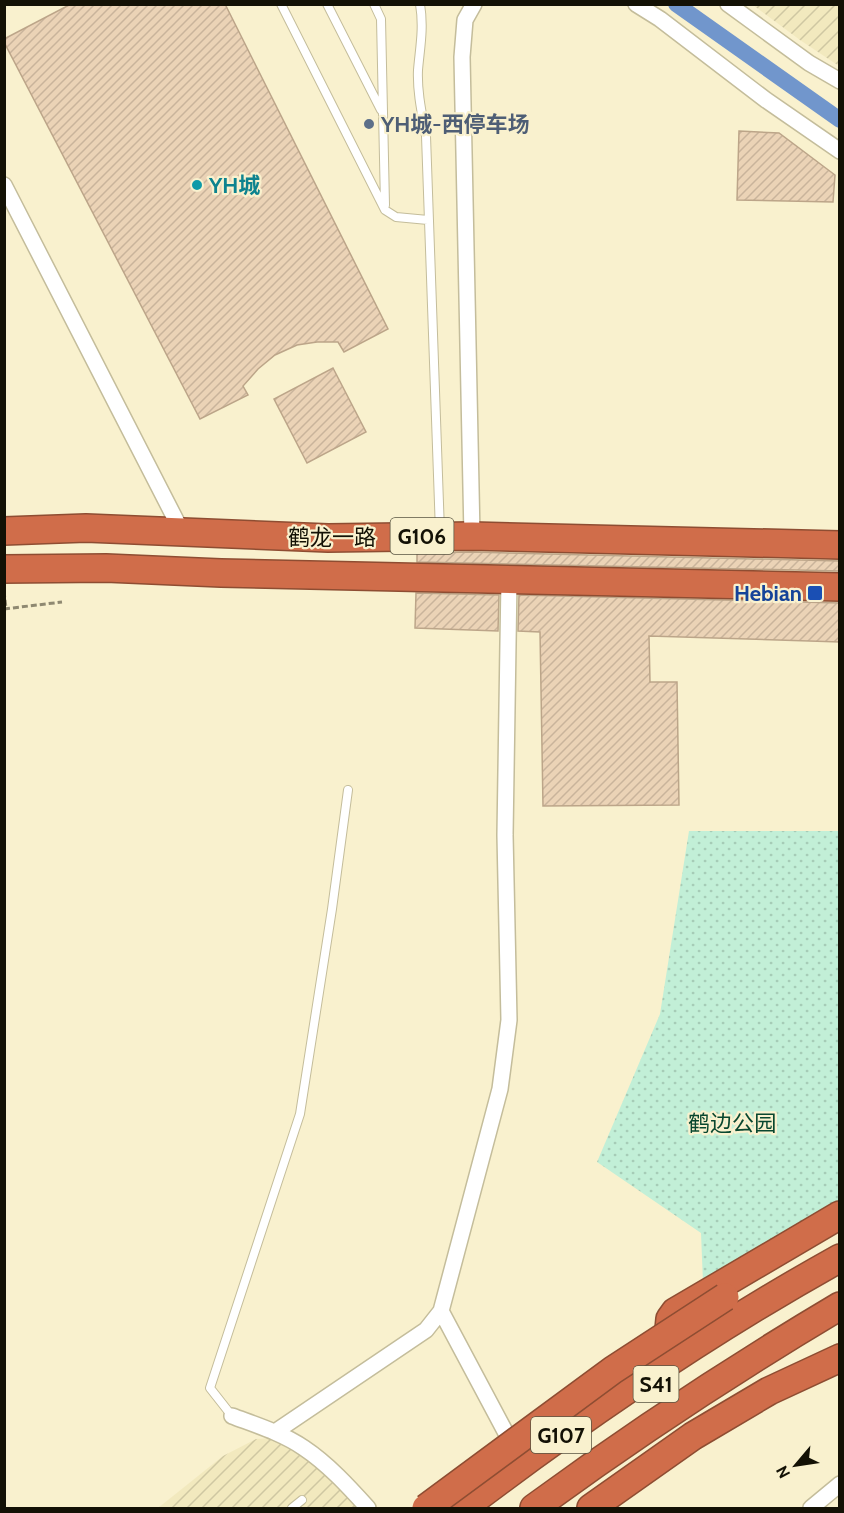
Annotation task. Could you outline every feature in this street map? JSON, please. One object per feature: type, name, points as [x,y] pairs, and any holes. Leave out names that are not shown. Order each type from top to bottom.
[{"type":"highway","name":"鹤龙一路","points":[[4,531],[86,528],[318,538],[472,536],[840,545]]},
{"type":"highway","name":"鹤龙一路","points":[[4,569],[106,567],[221,573],[840,587]]},
{"type":"highway","points":[[663,1365],[667,1352],[670,1319],[675,1312],[840,1215]]},
{"type":"highway","points":[[426,1509],[613,1370],[725,1297],[781,1264],[840,1236]]},
{"type":"highway","name":"G107","points":[[463,1509],[523,1463],[663,1365],[840,1258]]},
{"type":"highway","name":"S41","points":[[481,1509],[561,1449],[679,1369],[840,1271]]},
{"type":"highway","name":"S41","points":[[534,1509],[658,1421],[840,1306]]},
{"type":"highway","name":"G107","points":[[545,1509],[603,1465],[687,1408],[754,1365],[840,1316]]},
{"type":"highway","points":[[591,1509],[693,1436],[769,1392],[840,1358]]},
{"type":"street","points":[[472,536],[462,57],[465,20],[474,4]]},
{"type":"street","points":[[636,4],[660,19],[766,100],[840,151]]},
{"type":"street","points":[[728,4],[809,63],[840,81]]},
{"type":"street","points":[[4,184],[182,532]]},
{"type":"street","points":[[275,1432],[426,1330],[441,1311],[500,1089],[509,1020],[505,835],[509,580]]},
{"type":"street","points":[[441,1311],[523,1463]]},
{"type":"street","points":[[232,1416],[275,1432],[304,1448],[342,1480],[368,1509]]},
{"type":"street","points":[[811,1509],[840,1484]]},
{"type":"lane","points":[[281,4],[385,210],[396,218],[428,220]]},
{"type":"lane","points":[[327,4],[383,113]]},
{"type":"lane","points":[[374,4],[381,19],[385,210]]},
{"type":"lane","points":[[420,4],[423,38],[418,91],[426,136],[440,536]]},
{"type":"lane","points":[[232,1416],[210,1388],[300,1114],[348,790]]},
{"type":"lane","points":[[292,1509],[302,1500]]},
{"type":"path","points":[[4,591],[5,608],[62,602]]},
{"type":"shaded area","points":[[753,5],[839,5],[839,66],[800,40]]},
{"type":"shaded area","points":[[271,1438],[286,1444],[308,1458],[359,1508],[158,1508],[223,1456],[256,1439]]},
{"type":"green space","name":"鹤边公园","points":[[689,831],[839,831],[839,1208],[703,1282],[701,1233],[597,1162],[660,1014]]},
{"type":"building","name":"YH城","points":[[71,4],[225,4],[388,329],[344,352],[338,342],[317,342],[297,345],[275,355],[243,386],[248,395],[200,419],[4,42],[4,39]]},
{"type":"building","points":[[739,131],[779,133],[835,175],[833,202],[737,200]]},
{"type":"building","points":[[333,368],[366,432],[307,463],[274,399]]},
{"type":"building","points":[[472,552],[840,561],[840,571],[417,562],[417,553]]},
{"type":"building","points":[[416,593],[499,595],[498,631],[415,628]]},
{"type":"building","points":[[519,595],[840,603],[840,642],[649,636],[650,682],[677,682],[679,805],[543,806],[540,632],[518,631]]},
{"type":"waterway","points":[[676,4],[840,120]]},
{"type":"place","name":"YH城-西停车场","points":[[369,124]]},
{"type":"place","name":"YH城","points":[[197,185]]},
{"type":"place","name":"Hebian","points":[[815,593]]}]
